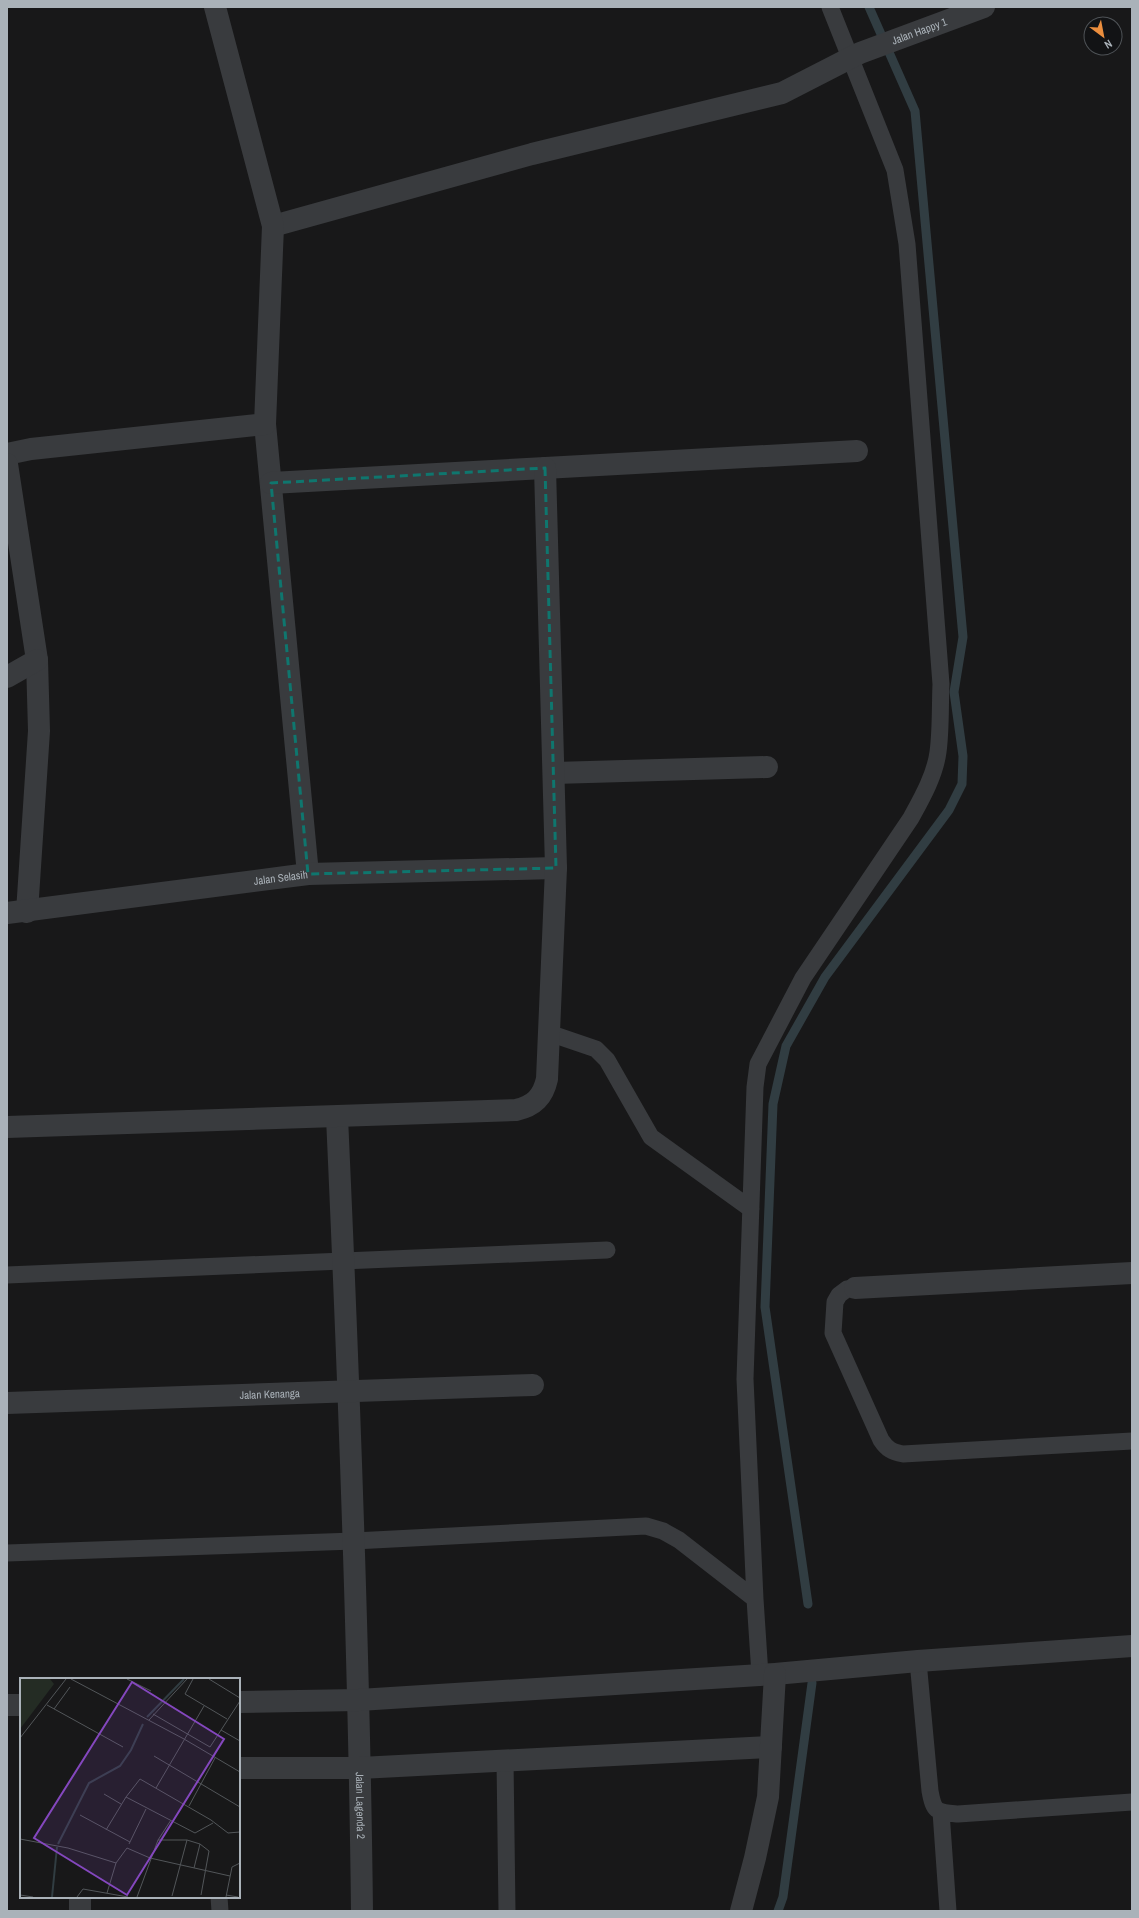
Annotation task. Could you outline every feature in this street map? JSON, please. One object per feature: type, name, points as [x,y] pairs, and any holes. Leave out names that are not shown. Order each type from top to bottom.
[{"type":"street","points":[[215,7],[273,226],[265,424],[308,874]]},
{"type":"street","name":"Jalan Happy 1","points":[[273,226],[532,154],[782,93],[862,52],[984,7]]},
{"type":"street","points":[[7,454],[31,449],[265,424]]},
{"type":"street","points":[[270,483],[857,450]]},
{"type":"street","points":[[7,464],[37,660],[40,731],[17,913]]},
{"type":"street","points":[[7,1127],[516,1110],[527,1108],[538,1100],[544,1091],[546,1079],[556,868],[545,468]]},
{"type":"street","points":[[7,677],[37,660]]},
{"type":"street","points":[[554,773],[767,767]]},
{"type":"street","name":"Jalan Selasih","points":[[17,913],[308,874],[556,868]]},
{"type":"street","name":"Jalan Lagenda 2","points":[[337,1117],[344,1260],[354,1541],[359,1700],[362,1911]]},
{"type":"street","points":[[855,1288],[1132,1274]]},
{"type":"street","name":"Jalan Kenanga","points":[[7,1403],[533,1385]]},
{"type":"street","points":[[240,1702],[359,1700],[768,1674],[918,1661],[1132,1646]]},
{"type":"street","points":[[741,1911],[755,1858],[768,1797],[772,1748],[768,1674]]},
{"type":"street","points":[[7,1705],[20,1704]]},
{"type":"street","points":[[240,1768],[360,1768],[772,1748]]},
{"type":"street","points":[[80,1898],[80,1911]]},
{"type":"lane","points":[[768,1674],[755,1599],[745,1379],[755,1087],[758,1064],[803,978],[911,818],[932,773],[938,753],[941,684],[907,244],[895,170],[862,52],[830,7]]},
{"type":"lane","points":[[549,1033],[596,1049],[607,1060],[651,1137],[751,1209]]},
{"type":"lane","points":[[7,1274],[607,1250]]},
{"type":"lane","points":[[855,1288],[847,1289],[839,1295],[835,1302],[834,1332],[881,1440],[886,1447],[894,1452],[903,1454],[1132,1441]]},
{"type":"lane","points":[[7,1553],[354,1541],[646,1526],[663,1530],[679,1540],[755,1599]]},
{"type":"lane","points":[[918,1661],[930,1791],[933,1805],[941,1812],[958,1814],[1132,1802]]},
{"type":"lane","points":[[505,1760],[507,1911]]},
{"type":"lane","points":[[941,1812],[948,1911]]},
{"type":"lane","points":[[219,1898],[220,1911]]},
{"type":"highlighted area","points":[[545,468],[556,868],[308,874],[271,483]]},
{"type":"waterway","points":[[808,1604],[765,1307],[773,1104],[786,1046],[825,977],[949,810],[962,784],[963,756],[954,692],[963,637],[915,111],[869,7]]},
{"type":"waterway","points":[[778,1911],[783,1897],[812,1683]]}]
